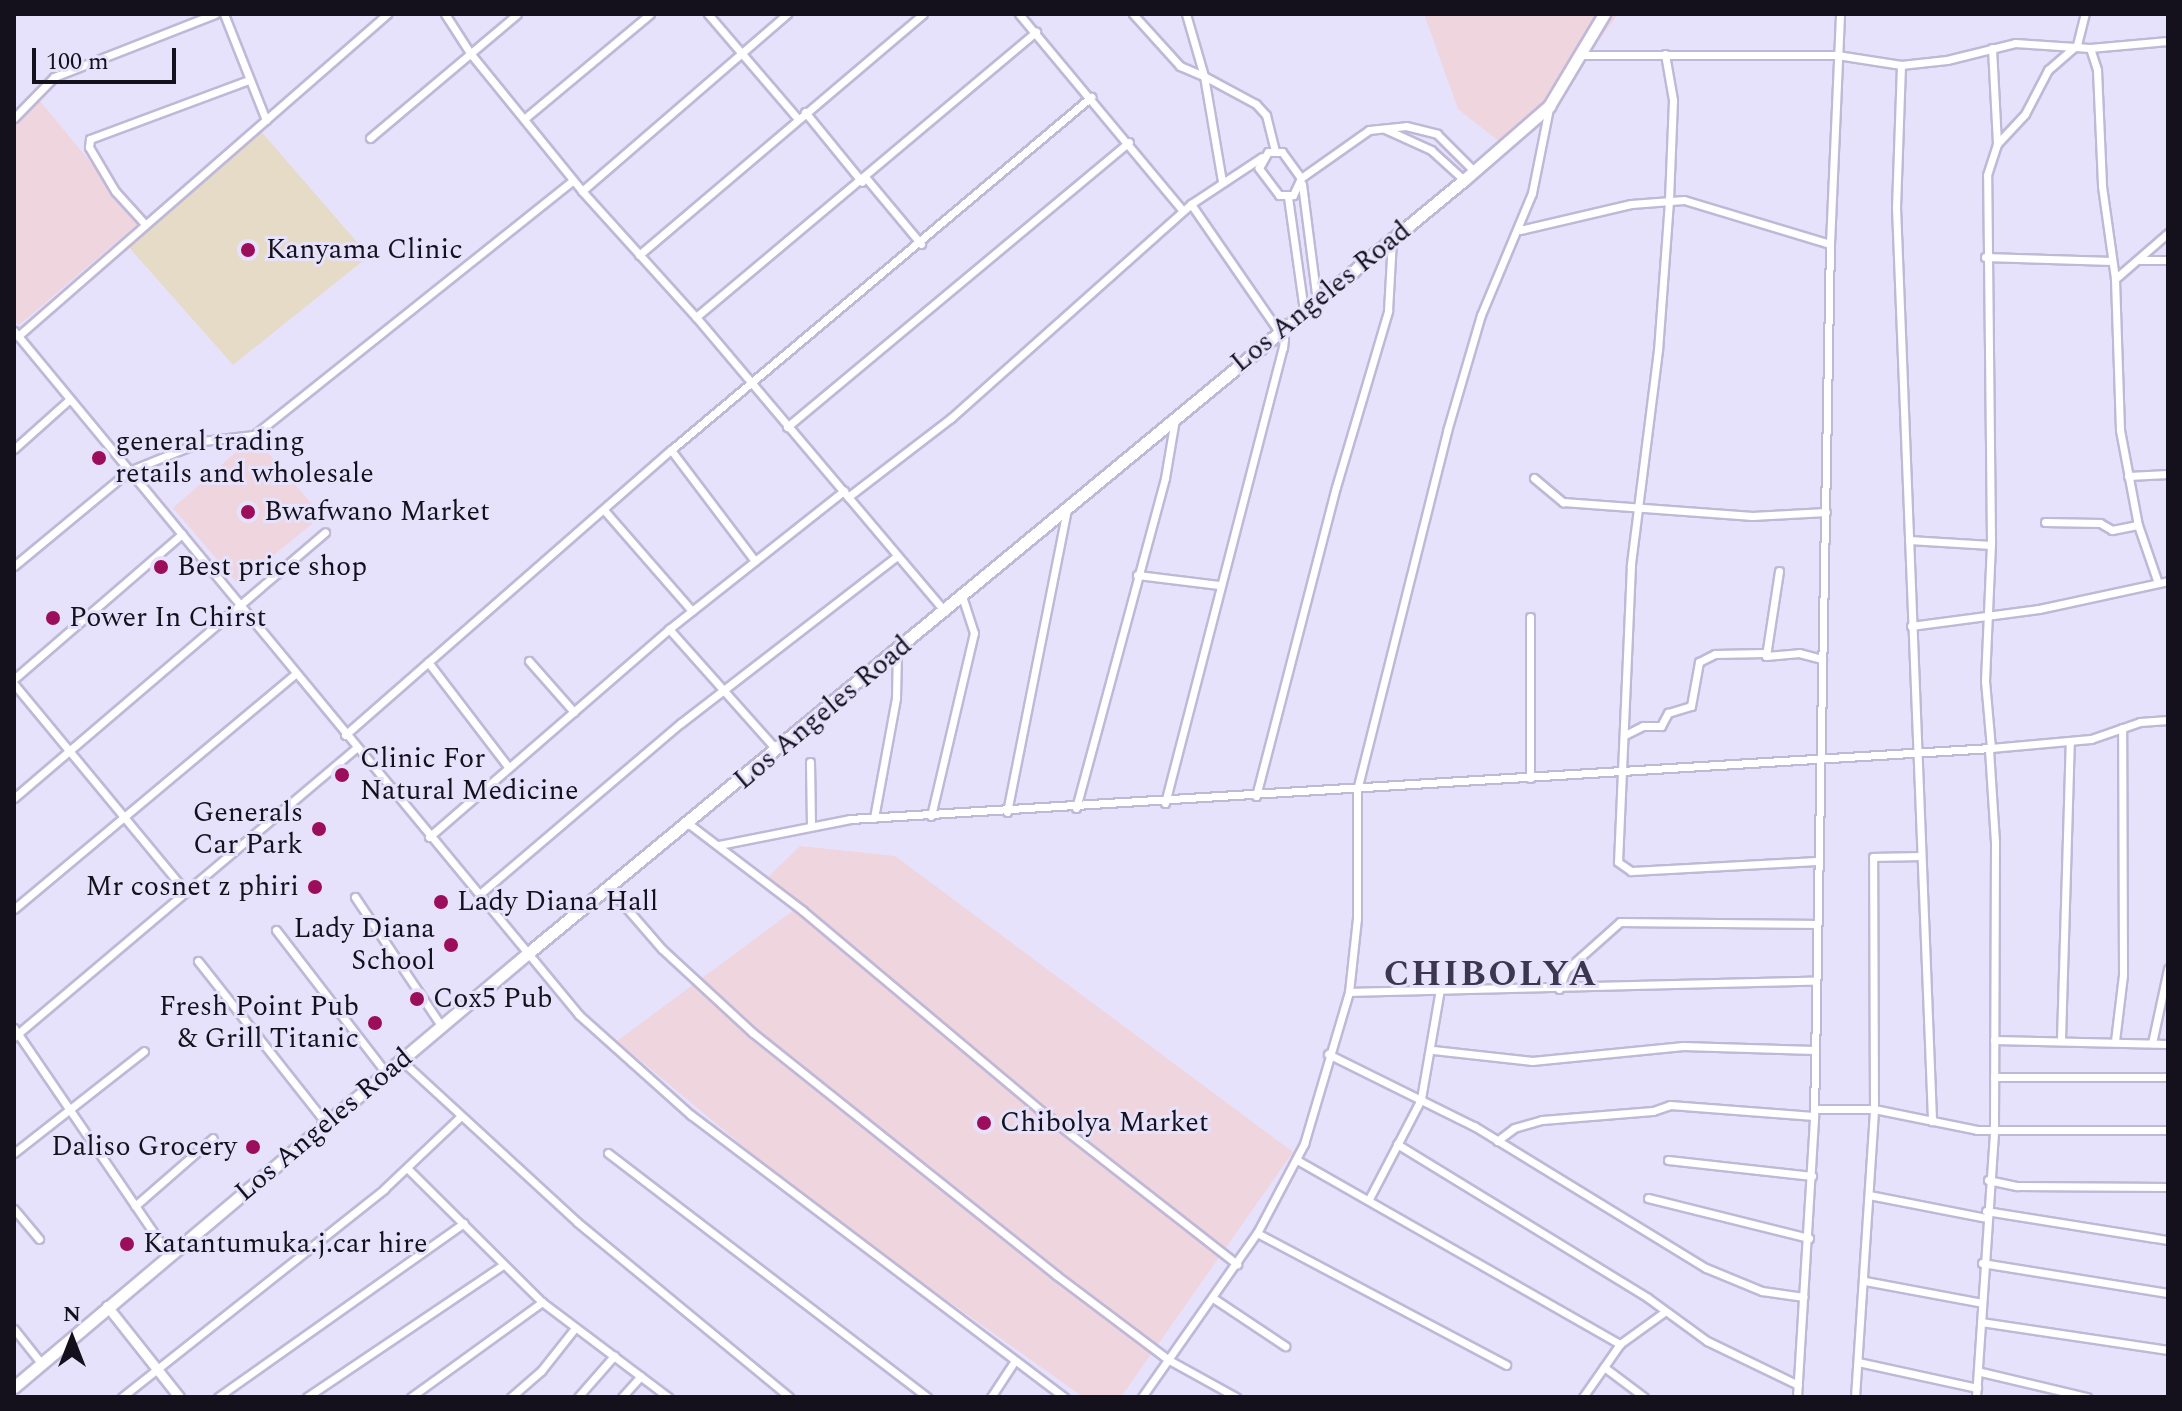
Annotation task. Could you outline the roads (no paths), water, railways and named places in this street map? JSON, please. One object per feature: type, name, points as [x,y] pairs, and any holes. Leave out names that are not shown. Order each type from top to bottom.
[{"type":"main road","name":"Los Angeles Road","points":[[14,1387],[527,954],[778,751],[1175,417],[1464,180],[1549,106],[1583,55],[1604,14]]},
{"type":"street","points":[[14,118],[54,77],[215,14]]},
{"type":"street","points":[[224,14],[266,120]]},
{"type":"street","points":[[387,14],[16,334],[294,675],[429,837],[481,893],[579,1015],[691,1115],[1064,1397]]},
{"type":"street","points":[[445,14],[470,53],[582,191],[696,317],[945,612]]},
{"type":"street","points":[[370,138],[517,14]]},
{"type":"street","points":[[524,119],[650,14]]},
{"type":"street","points":[[708,14],[798,119]]},
{"type":"street","points":[[582,191],[787,14]]},
{"type":"street","points":[[639,255],[923,14]]},
{"type":"street","points":[[1019,14],[1129,142],[1183,211]]},
{"type":"street","points":[[1133,14],[1180,66],[1256,104],[1266,115],[1275,150],[1301,180],[1317,301]]},
{"type":"street","points":[[1186,14],[1204,76],[1222,181]]},
{"type":"street","points":[[1797,1397],[1809,1238],[1814,1112],[1830,244],[1840,14]]},
{"type":"street","points":[[1997,144],[2025,114],[2048,70],[2077,45],[2085,14]]},
{"type":"street","points":[[696,317],[864,180],[1036,32]]},
{"type":"street","points":[[1583,55],[1837,55],[1901,65],[2032,42],[2090,48],[2168,41]]},
{"type":"street","points":[[1858,1362],[1977,1393],[1981,1372],[1982,1263],[1994,1130],[1995,842],[1985,681],[1991,545],[1985,257],[1987,175],[1997,144],[1992,48]]},
{"type":"street","points":[[2090,48],[2097,70],[2102,186],[2115,279],[2120,430],[2138,525],[2158,583]]},
{"type":"street","points":[[1665,54],[1673,100],[1669,201],[1658,350],[1638,504],[1618,862],[1624,870],[1818,861]]},
{"type":"street","points":[[1901,65],[1896,207],[1932,1121]]},
{"type":"street","points":[[144,223],[115,191],[89,147],[90,139],[249,80]]},
{"type":"street","points":[[345,735],[671,450],[921,244],[1091,97]]},
{"type":"street","points":[[1142,1397],[1237,1264],[1297,1160],[1349,992],[1357,918],[1357,790],[1447,431],[1481,315],[1520,230],[1549,106]]},
{"type":"street","points":[[805,112],[921,244]]},
{"type":"street","points":[[1304,311],[1288,197],[1301,180],[1369,130],[1406,126],[1437,134],[1474,171]]},
{"type":"street","points":[[1383,128],[1431,150],[1464,180]]},
{"type":"street","points":[[787,427],[1129,142]]},
{"type":"street","points":[[429,837],[669,629],[755,561],[951,418],[1191,204],[1222,181],[1275,150]]},
{"type":"street","points":[[1259,168],[1262,157]]},
{"type":"street","points":[[1243,168],[1259,168]]},
{"type":"street","points":[[1259,168],[1279,195],[1288,197]]},
{"type":"street","points":[[14,566],[129,471],[203,441],[254,435],[573,180]]},
{"type":"street","points":[[1520,230],[1669,201],[1703,202],[1771,229],[1830,244]]},
{"type":"street","points":[[1165,803],[1219,585],[1281,362],[1284,339],[1191,204]]},
{"type":"street","points":[[2115,279],[2168,233]]},
{"type":"street","points":[[1256,796],[1336,487],[1388,311],[1392,239]]},
{"type":"street","points":[[1985,257],[2112,261]]},
{"type":"street","points":[[2140,260],[2168,260]]},
{"type":"street","points":[[14,449],[70,399]]},
{"type":"street","points":[[1076,808],[1165,478],[1175,417]]},
{"type":"street","points":[[671,450],[755,561]]},
{"type":"street","points":[[2128,476],[2168,474]]},
{"type":"street","points":[[1534,478],[1563,502],[1638,504],[1752,516],[1826,512]]},
{"type":"street","points":[[604,510],[692,611]]},
{"type":"street","points":[[1007,812],[1067,510]]},
{"type":"street","points":[[2045,522],[2100,523],[2112,530],[2138,525]]},
{"type":"street","points":[[14,798],[237,604],[325,532]]},
{"type":"street","points":[[182,534],[14,682],[186,892]]},
{"type":"street","points":[[1909,540],[1991,545]]},
{"type":"street","points":[[481,893],[725,689],[896,557]]},
{"type":"street","points":[[1766,653],[1779,571]]},
{"type":"street","points":[[1137,575],[1219,585]]},
{"type":"street","points":[[1911,626],[2054,607],[2168,581]]},
{"type":"street","points":[[931,816],[974,633],[962,597]]},
{"type":"street","points":[[1530,617],[1530,778]]},
{"type":"street","points":[[669,629],[778,751]]},
{"type":"street","points":[[874,818],[896,698],[897,652]]},
{"type":"street","points":[[1627,734],[1643,726],[1661,726],[1668,713],[1691,706],[1699,662],[1715,654],[1766,653],[1822,659]]},
{"type":"street","points":[[529,661],[574,712]]},
{"type":"street","points":[[428,662],[509,768]]},
{"type":"street","points":[[14,909],[127,819],[294,675]]},
{"type":"street","points":[[719,845],[811,825],[874,818],[1165,803],[1916,754],[2070,741],[2168,720]]},
{"type":"street","points":[[2115,1041],[2123,975],[2122,728]]},
{"type":"street","points":[[2061,1039],[2070,741]]},
{"type":"street","points":[[169,1255],[70,1107],[15,1033],[356,748]]},
{"type":"street","points":[[810,762],[811,825]]},
{"type":"street","points":[[689,824],[719,845],[1237,1264]]},
{"type":"street","points":[[1855,1397],[1874,1109],[1873,857],[1920,856]]},
{"type":"street","points":[[610,889],[662,949],[753,1033],[1169,1360],[1236,1397]]},
{"type":"street","points":[[355,897],[442,1027]]},
{"type":"street","points":[[1559,989],[1566,970],[1620,922],[1817,924]]},
{"type":"street","points":[[276,930],[386,1073]]},
{"type":"street","points":[[198,961],[326,1123]]},
{"type":"street","points":[[2152,1043],[2168,969]]},
{"type":"street","points":[[1349,992],[1815,981]]},
{"type":"street","points":[[1369,1199],[1421,1099],[1433,1050],[1440,989]]},
{"type":"street","points":[[1994,1040],[2061,1039],[2168,1044]]},
{"type":"street","points":[[1433,1050],[1532,1061],[1683,1046],[1814,1050]]},
{"type":"street","points":[[14,1153],[144,1051]]},
{"type":"street","points":[[1328,1054],[1421,1099],[1497,1141],[1706,1268],[1762,1291],[1804,1297]]},
{"type":"street","points":[[401,1060],[577,1222],[789,1397]]},
{"type":"street","points":[[1994,1077],[2168,1077]]},
{"type":"street","points":[[1497,1141],[1514,1128],[1542,1120],[1653,1111],[1670,1105],[1814,1112],[1874,1109],[1994,1130],[2168,1130]]},
{"type":"street","points":[[122,1397],[407,1168],[460,1117]]},
{"type":"street","points":[[135,1206],[213,1138]]},
{"type":"street","points":[[1397,1144],[1648,1298],[1663,1313],[1707,1341],[1798,1385]]},
{"type":"street","points":[[608,1153],[927,1397]]},
{"type":"street","points":[[1297,1160],[1620,1344]]},
{"type":"street","points":[[1668,1160],[1812,1176]]},
{"type":"street","points":[[407,1168],[542,1302],[668,1397]]},
{"type":"street","points":[[1988,1180],[2017,1186],[2168,1187]]},
{"type":"street","points":[[1869,1195],[2168,1240]]},
{"type":"street","points":[[1648,1198],[1809,1238]]},
{"type":"street","points":[[14,1209],[39,1239]]},
{"type":"street","points":[[218,1397],[464,1223]]},
{"type":"street","points":[[1257,1233],[1506,1365]]},
{"type":"street","points":[[1982,1263],[2168,1293]]},
{"type":"street","points":[[307,1397],[503,1265]]},
{"type":"street","points":[[1865,1281],[1982,1303]]},
{"type":"street","points":[[1213,1298],[1285,1346]]},
{"type":"street","points":[[411,1397],[542,1302]]},
{"type":"street","points":[[107,1306],[179,1397]]},
{"type":"street","points":[[1583,1397],[1620,1344],[1663,1313]]},
{"type":"street","points":[[1981,1322],[2168,1350]]},
{"type":"street","points":[[511,1397],[541,1371],[575,1328]]},
{"type":"street","points":[[14,1329],[41,1363]]},
{"type":"street","points":[[578,1397],[614,1356]]},
{"type":"street","points":[[991,1397],[1014,1362]]},
{"type":"street","points":[[1604,1367],[1644,1397]]},
{"type":"street","points":[[1981,1372],[2087,1397]]},
{"type":"street","points":[[622,1397],[641,1376]]},
{"type":"place","name":"Kanyama Clinic","points":[[248,250]]},
{"type":"place","name":"general trading retails and wholesale","points":[[99,458]]},
{"type":"place","name":"Bwafwano Market","points":[[248,512]]},
{"type":"place","name":"Best price shop","points":[[161,567]]},
{"type":"place","name":"Power In Chirst","points":[[53,618]]},
{"type":"place","name":"Clinic For Natural Medicine","points":[[342,775]]},
{"type":"place","name":"Generals Car Park","points":[[319,829]]},
{"type":"place","name":"Mr cosnet z phiri","points":[[315,887]]},
{"type":"place","name":"Lady Diana Hall","points":[[441,902]]},
{"type":"place","name":"Lady Diana School","points":[[451,945]]},
{"type":"place","name":"Cox5 Pub","points":[[417,999]]},
{"type":"place","name":"Fresh Point Pub & Grill Titanic","points":[[375,1023]]},
{"type":"place","name":"Chibolya Market","points":[[984,1123]]},
{"type":"place","name":"Daliso Grocery","points":[[253,1147]]},
{"type":"place","name":"Katantumuka.j.car hire","points":[[127,1244]]},
{"type":"district","name":"CHIBOLYA","points":[[1491,975]]}]
